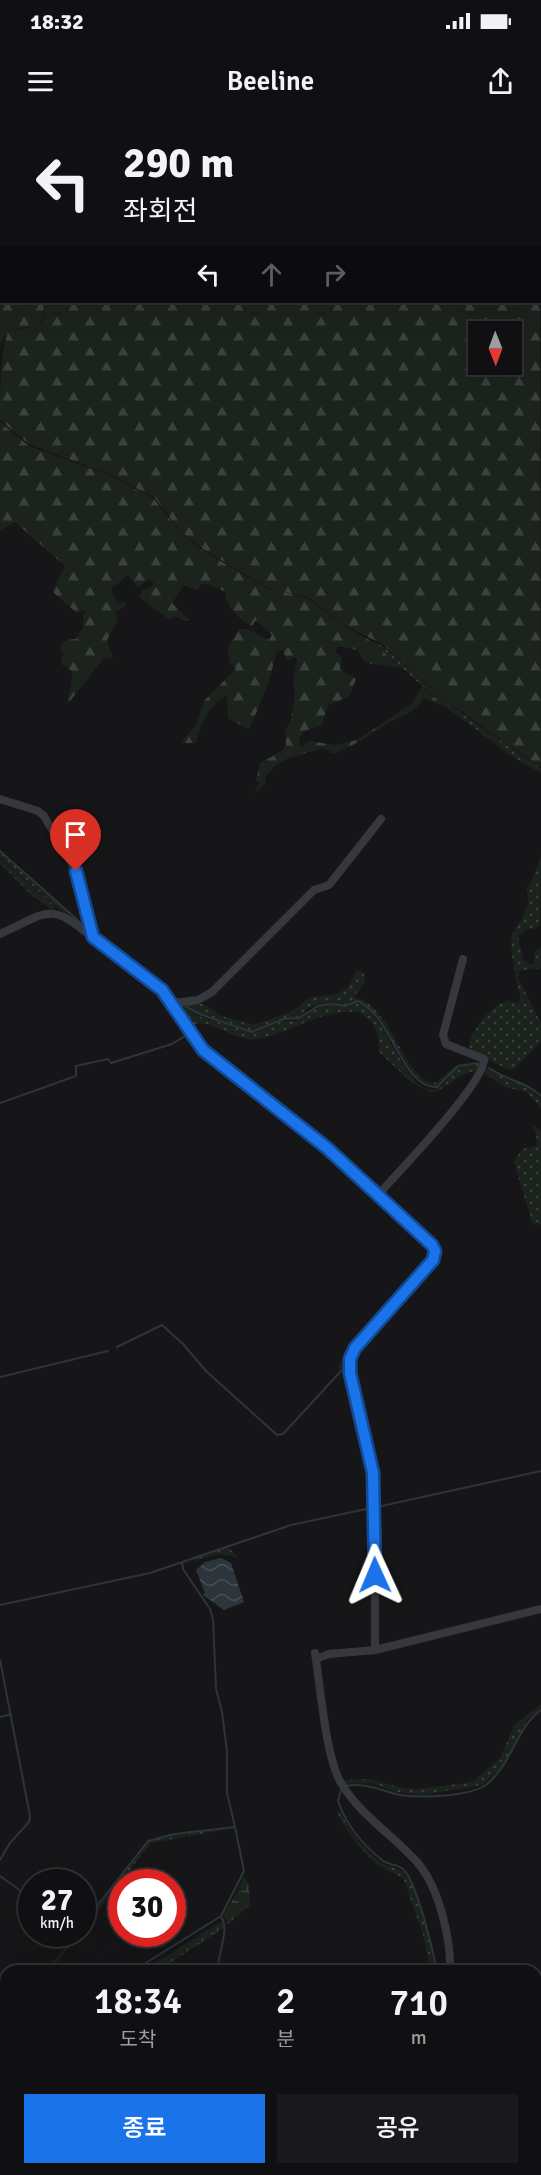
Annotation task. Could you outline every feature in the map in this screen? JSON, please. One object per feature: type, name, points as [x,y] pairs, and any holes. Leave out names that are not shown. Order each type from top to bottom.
[{"type":"street","points":[[0,799],[38,811],[44,816],[76,871],[93,937]]},
{"type":"street","points":[[173,1003],[198,1000],[212,992],[314,891],[329,885],[381,819]]},
{"type":"street","points":[[0,934],[53,912],[65,915],[162,990],[203,1050],[327,1148],[428,1239],[435,1251],[433,1260],[361,1339],[350,1359],[350,1373],[374,1479],[375,1650]]},
{"type":"street","points":[[379,1194],[463,1097],[482,1068],[484,1059],[446,1044],[443,1035],[463,959]]},
{"type":"street","points":[[449,1965],[444,1924],[426,1877],[418,1863],[352,1797],[334,1769],[316,1656],[375,1650],[541,1609]]},
{"type":"green space","points":[[0,303],[44,303],[42,319],[36,327],[17,328],[8,332],[0,347]]},
{"type":"green space","points":[[45,303],[540,303],[541,767],[449,703],[382,644],[342,624],[311,599],[268,588],[203,549],[180,531],[155,498],[111,475],[29,444],[0,420],[1,373],[6,338],[9,331],[31,328],[40,324]]},
{"type":"green space","points":[[0,422],[29,446],[111,476],[154,499],[180,532],[202,550],[268,589],[305,596],[342,625],[373,642],[401,668],[371,664],[364,661],[357,650],[338,646],[335,652],[342,658],[340,669],[356,679],[349,697],[328,705],[321,726],[304,731],[299,739],[300,747],[309,741],[335,745],[357,740],[411,704],[422,687],[447,708],[424,698],[409,713],[341,751],[333,754],[323,748],[286,759],[275,766],[266,776],[265,784],[253,795],[260,783],[256,781],[260,763],[282,751],[286,745],[285,731],[291,718],[295,696],[293,680],[297,660],[295,657],[288,661],[282,650],[277,651],[268,684],[249,730],[228,718],[227,696],[211,709],[203,722],[196,743],[181,743],[196,724],[204,701],[236,669],[229,662],[228,647],[239,629],[248,629],[269,640],[272,635],[256,620],[252,626],[243,621],[228,603],[226,592],[208,584],[201,584],[197,590],[183,585],[172,603],[189,620],[184,621],[175,616],[170,620],[139,597],[143,590],[155,584],[149,579],[138,588],[128,575],[111,589],[117,604],[127,601],[124,607],[115,612],[118,619],[107,640],[113,658],[103,659],[67,705],[73,672],[61,664],[63,653],[59,648],[66,640],[76,639],[83,628],[83,614],[87,612],[83,610],[77,613],[54,593],[53,589],[65,566],[15,522],[0,530]]},
{"type":"green space","points":[[373,642],[381,645],[458,711],[541,768],[541,773],[513,757],[447,708]]},
{"type":"green space","points":[[0,852],[84,926],[66,915],[0,857]]},
{"type":"green space","points":[[541,855],[540,925],[537,928],[527,929],[518,936],[523,959],[531,965],[535,963],[534,952],[541,947],[541,968],[519,971],[518,978],[541,1023],[541,1042],[514,1069],[509,1070],[472,1052],[469,1045],[474,1031],[489,1012],[502,1003],[509,1000],[517,1003],[521,998],[512,958],[511,942],[526,909],[528,896],[526,889],[532,881]]},
{"type":"green space","points":[[0,858],[55,908],[52,910],[30,894],[0,863]]},
{"type":"green space","points":[[357,970],[364,973],[365,982],[354,997],[368,1003],[379,1014],[415,1071],[425,1080],[436,1083],[455,1066],[464,1064],[453,1069],[438,1085],[428,1084],[418,1077],[380,1021],[359,1000],[346,1005],[320,1004],[308,1008],[299,1017],[283,1019],[253,1031],[202,1014],[186,1004],[204,1004],[222,1016],[253,1025],[293,1011],[310,997],[338,994],[349,986]]},
{"type":"green space","points":[[359,1002],[378,1023],[404,1066],[422,1086],[431,1090],[436,1089],[460,1067],[478,1064],[482,1067],[479,1071],[460,1076],[432,1093],[411,1082],[378,1051],[375,1028],[359,1012],[330,1014],[271,1036],[249,1039],[203,1024],[195,1024],[189,1029],[177,1007],[183,1005],[201,1017],[254,1033],[283,1021],[296,1021],[316,1008],[328,1005],[345,1007]]},
{"type":"green space","points":[[486,1068],[522,1084],[541,1099],[541,1109],[527,1092],[504,1087],[483,1072]]},
{"type":"green space","points":[[531,1124],[541,1131],[541,1225],[536,1223],[533,1225],[514,1162],[522,1149],[537,1146],[536,1134]]},
{"type":"green space","points":[[431,1257],[348,1351],[346,1358],[348,1369],[345,1371],[338,1368],[348,1345]]},
{"type":"green space","points":[[228,1547],[237,1557],[218,1554],[194,1561],[194,1559]]},
{"type":"green space","points":[[541,1704],[541,1708],[527,1720],[502,1768],[482,1785],[422,1795],[396,1792],[372,1783],[344,1784],[342,1780],[370,1779],[402,1788],[416,1789],[475,1780],[501,1757],[514,1725]]},
{"type":"green space","points":[[340,1811],[353,1833],[371,1854],[384,1864],[405,1874],[415,1893],[424,1920],[435,1965],[429,1965],[424,1938],[404,1880],[376,1863],[363,1850],[350,1835],[337,1812]]},
{"type":"green space","points":[[234,1828],[151,1843],[131,1869],[127,1869],[148,1841],[174,1835]]},
{"type":"green space","points":[[244,1876],[249,1885],[250,1905],[228,1924],[223,1915],[237,1893]]},
{"type":"green space","points":[[108,1894],[108,1898],[96,1913],[96,1910]]},
{"type":"green space","points":[[222,1921],[225,1927],[167,1965],[152,1965],[181,1947],[186,1947],[186,1944]]},
{"type":"green space","points":[[66,1947],[69,1947],[54,1965],[50,1965]]},
{"type":"water","points":[[221,1558],[231,1563],[244,1602],[224,1610],[203,1595],[205,1593],[196,1570],[205,1562]]},
{"type":"waterway","points":[[0,851],[82,924]]},
{"type":"waterway","points":[[146,973],[158,980],[175,998]]},
{"type":"waterway","points":[[185,1006],[202,1015],[252,1032],[284,1019],[299,1018],[318,1006],[331,1004],[345,1006],[358,1001],[370,1009],[380,1021],[406,1065],[425,1085],[437,1087],[458,1066],[478,1063]]},
{"type":"waterway","points":[[0,1103],[76,1076],[76,1066],[108,1059],[111,1063],[172,1044],[188,1034]]},
{"type":"waterway","points":[[489,1068],[529,1087],[541,1096]]},
{"type":"waterway","points":[[117,1347],[162,1325],[183,1344],[206,1371],[277,1435],[283,1434],[341,1371]]},
{"type":"waterway","points":[[0,1377],[108,1351]]},
{"type":"waterway","points":[[377,1507],[541,1471]]},
{"type":"waterway","points":[[0,1605],[150,1573],[291,1525],[371,1508]]},
{"type":"waterway","points":[[96,1907],[148,1841],[174,1834],[235,1827],[227,1793],[227,1751],[222,1712],[216,1689],[213,1619],[210,1609],[183,1569],[182,1562]]},
{"type":"waterway","points":[[0,1660],[30,1816],[29,1822],[10,1843],[0,1860]]},
{"type":"waterway","points":[[346,1786],[367,1786],[400,1795],[420,1796],[445,1796],[469,1792],[487,1784],[496,1776],[525,1727],[541,1710]]},
{"type":"waterway","points":[[0,1717],[11,1714]]},
{"type":"waterway","points":[[341,1790],[338,1801],[356,1834],[382,1860],[401,1867],[408,1876],[424,1917],[436,1965]]},
{"type":"waterway","points":[[143,1965],[221,1916],[244,1871],[235,1827]]},
{"type":"waterway","points":[[0,1876],[18,1889]]},
{"type":"waterway","points":[[218,1965],[224,1935],[221,1917]]},
{"type":"route","points":[[76,871],[93,937],[170,998],[196,1044],[262,1099],[327,1148],[428,1239],[435,1251],[433,1260],[361,1339],[350,1359],[350,1373],[372,1463],[375,1486],[375,1575]]}]
